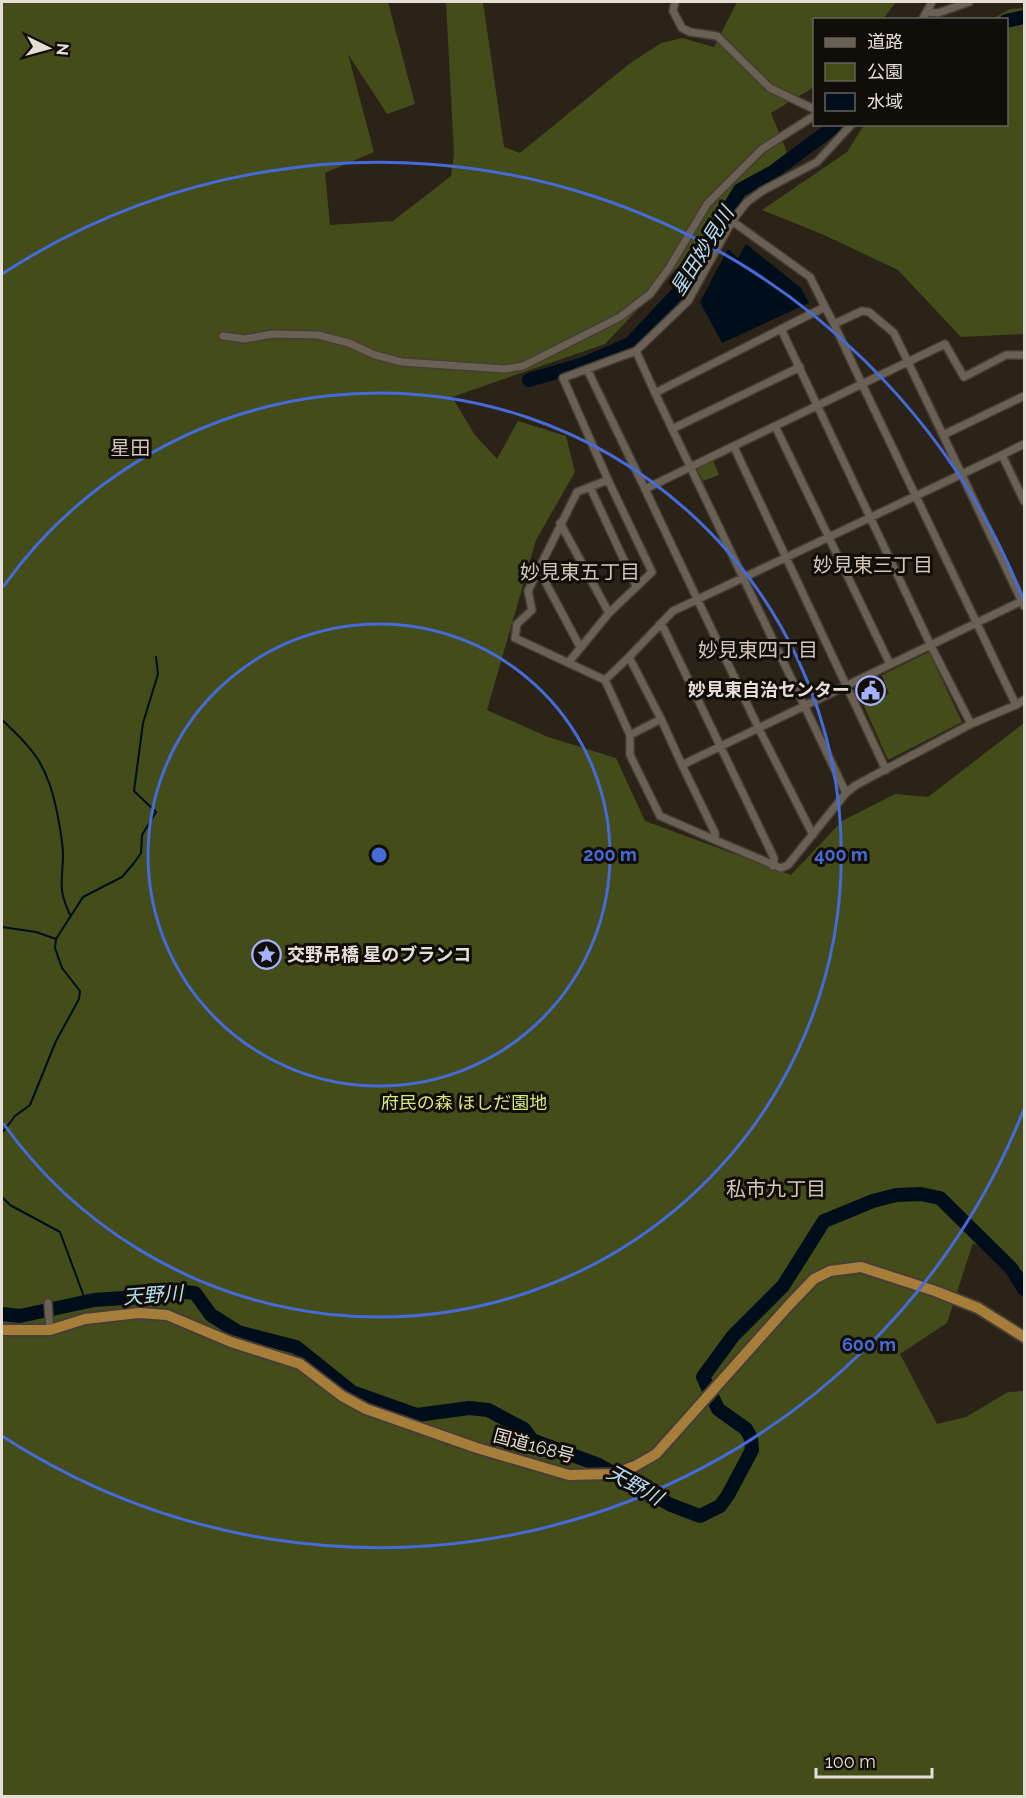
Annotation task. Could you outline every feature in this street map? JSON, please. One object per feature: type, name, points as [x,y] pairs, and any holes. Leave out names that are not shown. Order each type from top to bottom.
[{"type":"highway","name":"国道168号","points":[[2,1330],[49,1326],[139,1313],[167,1315],[231,1342],[300,1364],[342,1396],[366,1409],[547,1470],[587,1477],[604,1476],[635,1466],[656,1454],[814,1279],[841,1268],[861,1267],[961,1300],[1024,1337]]},
{"type":"street","points":[[675,2],[673,11],[682,28],[690,32],[717,36],[770,88],[813,109]]},
{"type":"street","points":[[924,18],[932,2]]},
{"type":"street","points":[[928,12],[938,13],[969,2]]},
{"type":"street","points":[[224,336],[245,339],[272,334],[318,335],[349,343],[375,355],[402,362],[505,369],[523,366],[620,317],[650,294],[669,268],[707,204],[762,149],[813,117]]},
{"type":"street","points":[[568,663],[609,613],[652,572],[563,378],[636,351],[688,301],[732,221],[747,202],[762,191],[816,162],[850,126]]},
{"type":"street","points":[[732,221],[810,277],[1016,705]]},
{"type":"street","points":[[655,393],[825,307]]},
{"type":"street","points":[[682,765],[1024,602],[960,474],[894,333],[869,312],[862,311],[834,324]]},
{"type":"street","points":[[781,329],[931,646],[971,724]]},
{"type":"street","points":[[645,489],[776,428],[862,384],[909,364],[945,344],[964,377],[1006,355],[1024,355]]},
{"type":"street","points":[[636,351],[689,467],[846,793]]},
{"type":"street","points":[[672,429],[800,368]]},
{"type":"street","points":[[587,369],[758,727],[813,835]]},
{"type":"street","points":[[943,435],[1024,396]]},
{"type":"street","points":[[776,428],[890,664]]},
{"type":"street","points":[[605,680],[673,611],[1024,444]]},
{"type":"street","points":[[734,447],[886,770]]},
{"type":"street","points":[[1002,455],[1024,501]]},
{"type":"street","points":[[608,480],[577,492],[528,591],[532,610],[517,624],[515,638],[605,680],[630,735],[630,755],[660,816],[781,868],[788,865],[846,793],[971,724],[1024,700]]},
{"type":"street","points":[[590,487],[636,586]]},
{"type":"street","points":[[560,523],[609,613]]},
{"type":"street","points":[[539,570],[580,647]]},
{"type":"street","points":[[659,625],[664,629],[774,858],[773,866]]},
{"type":"street","points":[[629,657],[662,719],[715,833],[715,840]]},
{"type":"street","points":[[630,735],[662,719]]},
{"type":"street","points":[[48,1303],[49,1326]]},
{"type":"green space","name":"府民の森 ほしだ園地","points":[[2,2],[388,2],[415,104],[387,114],[348,54],[374,152],[325,173],[330,225],[393,221],[451,176],[454,154],[446,2],[483,2],[504,147],[520,153],[629,64],[661,43],[682,38],[714,47],[737,2],[896,2],[884,18],[813,18],[813,88],[771,113],[787,152],[605,344],[452,397],[475,435],[497,459],[518,421],[566,436],[575,472],[536,540],[487,710],[548,737],[616,758],[645,821],[791,875],[842,821],[895,794],[928,797],[1024,723],[1024,1272],[973,1243],[947,1323],[900,1354],[937,1424],[966,1417],[1008,1392],[1024,1391],[1024,1796],[2,1796]]},
{"type":"green space","points":[[1024,8],[1024,334],[961,337],[898,270],[824,235],[762,210],[847,152],[863,126],[1008,126],[1008,18],[994,18],[1010,9]]},
{"type":"green space","points":[[713,460],[719,475],[703,481],[696,468]]},
{"type":"green space","points":[[929,652],[962,722],[888,760],[864,706],[889,694],[882,675]]},
{"type":"water","points":[[746,244],[801,288],[809,303],[722,343],[700,302],[728,249],[738,258]]},
{"type":"waterway","name":"星田妙見川","points":[[1008,21],[1024,17]]},
{"type":"waterway","name":"星田妙見川","points":[[529,380],[584,364],[630,344],[677,294],[740,190],[773,172],[835,126]]},
{"type":"waterway","points":[[2,1133],[15,1116],[30,1105],[56,1041],[79,999],[80,991],[62,968],[55,948],[56,939],[83,897],[122,877],[134,863],[141,853],[142,835],[156,812],[134,791],[143,723],[158,674],[156,657]]},
{"type":"waterway","points":[[2,720],[32,750],[49,783],[62,840],[62,892],[70,915]]},
{"type":"waterway","points":[[2,927],[36,932],[56,939]]},
{"type":"waterway","name":"天野川","points":[[2,1314],[20,1316],[94,1300],[140,1297],[176,1291],[195,1293],[211,1315],[238,1332],[296,1347],[352,1392],[417,1415],[469,1408],[488,1410],[524,1429],[532,1440],[599,1465],[671,1505],[700,1516],[720,1506],[752,1450],[751,1438],[746,1429],[718,1409],[703,1377],[733,1336],[783,1286],[824,1221],[873,1201],[896,1195],[920,1194],[940,1198],[1011,1268],[1024,1289]]},
{"type":"waterway","points":[[2,1197],[10,1205],[60,1232],[86,1302]]},
{"type":"place","name":"妙見東自治センター","points":[[871,690]]},
{"type":"place","name":"交野吊橋 星のブランコ","points":[[266,955]]},
{"type":"district","name":"星田","points":[[130,448]]},
{"type":"district","name":"妙見東三丁目","points":[[873,565]]},
{"type":"district","name":"妙見東五丁目","points":[[580,572]]},
{"type":"district","name":"妙見東四丁目","points":[[758,650]]},
{"type":"district","name":"私市九丁目","points":[[776,1189]]}]
